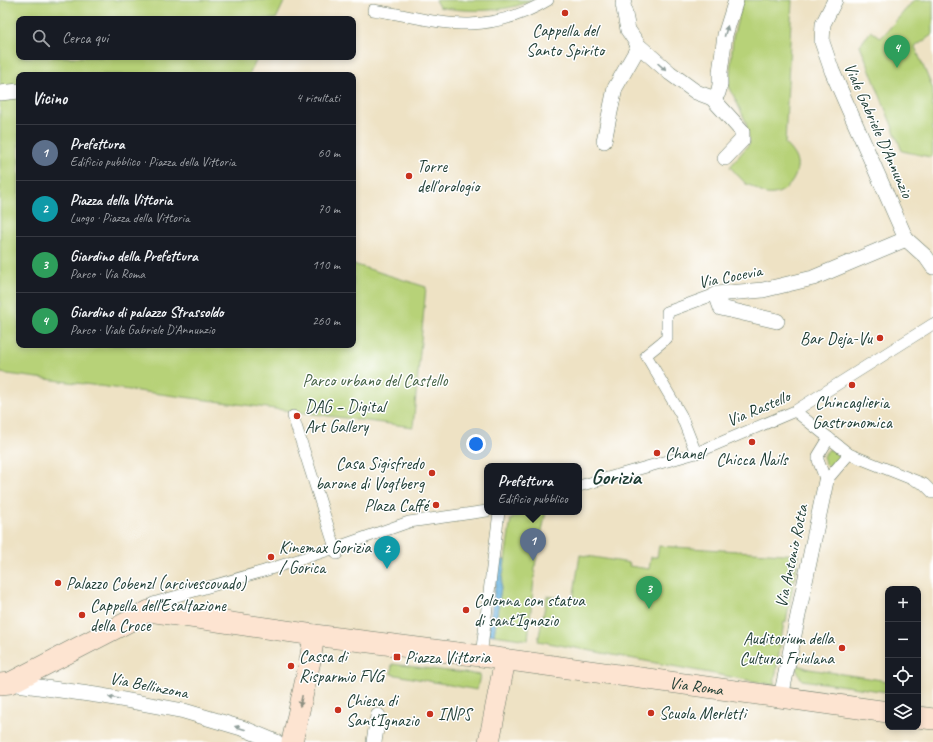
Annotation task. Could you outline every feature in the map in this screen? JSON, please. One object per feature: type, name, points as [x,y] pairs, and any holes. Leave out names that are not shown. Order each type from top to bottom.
[{"type":"main road","name":"Via Roma","points":[[149,611],[315,629],[505,660],[885,712]]},
{"type":"main road","points":[[5,683],[149,611]]},
{"type":"main road","points":[[292,742],[310,661],[315,629]]},
{"type":"main road","points":[[489,742],[505,660]]},
{"type":"main road","points":[[921,717],[933,719]]},
{"type":"street","points":[[373,10],[440,22],[468,24],[491,22],[518,14],[548,0]]},
{"type":"street","points":[[624,0],[623,4],[628,30],[639,46],[670,73],[696,92],[712,98],[742,131],[742,140],[725,158]]},
{"type":"street","points":[[712,98],[718,92],[720,85],[720,72],[725,35],[736,0]]},
{"type":"street","name":"Viale Gabriele D'Annunzio","points":[[834,0],[823,24],[822,42],[832,71],[906,239],[926,257],[933,266]]},
{"type":"street","points":[[604,141],[615,88],[639,46]]},
{"type":"street","points":[[0,93],[16,91]]},
{"type":"street","name":"Via Cocevia","points":[[696,452],[681,415],[646,355],[667,338],[667,312],[716,294],[763,290],[813,278],[906,239]]},
{"type":"street","name":"Via Cocevia","points":[[716,294],[721,308],[777,322]]},
{"type":"street","name":"Via Rastello","points":[[582,485],[696,452],[796,412],[933,324]]},
{"type":"street","points":[[796,412],[849,454],[924,484],[933,493]]},
{"type":"street","points":[[293,416],[336,551]]},
{"type":"street","points":[[826,481],[818,460],[818,456],[829,438]]},
{"type":"street","name":"Via Antonio Rotta","points":[[781,697],[826,481],[849,454]]},
{"type":"street","points":[[149,611],[153,603],[336,551],[409,522],[484,511]]},
{"type":"street","points":[[482,656],[497,515]]},
{"type":"street","name":"Via Bellinzona","points":[[5,683],[103,696],[184,710],[245,729],[276,742]]},
{"type":"street","points":[[374,742],[378,716]]},
{"type":"green space","name":"Parco urbano del Castello","points":[[0,0],[285,0],[277,16],[16,16],[16,60],[256,60],[250,72],[16,72],[16,348],[356,348],[356,265],[426,287],[413,427],[0,373]]},
{"type":"green space","points":[[435,0],[533,0],[504,9],[475,10],[439,7]]},
{"type":"green space","points":[[743,0],[792,0],[785,144],[795,157],[797,168],[796,175],[789,186],[779,193],[766,194],[752,186],[747,185],[730,167],[750,143],[746,122],[729,86],[733,37]]},
{"type":"green space","points":[[914,0],[933,0],[933,34],[915,47],[933,89],[933,155],[930,157],[902,151],[860,45],[871,31],[881,38]]},
{"type":"green space","points":[[829,449],[840,457],[832,468],[825,464],[823,456]]},
{"type":"green space","points":[[520,515],[545,515],[536,558],[528,640],[494,635],[511,519]]},
{"type":"green space","points":[[659,546],[799,555],[786,622],[784,622],[774,685],[538,641],[547,596],[573,600],[580,555],[630,563],[629,566],[649,569],[651,557],[657,557]]},
{"type":"green space","points":[[392,664],[480,675],[477,690],[391,674]]},
{"type":"green space","points":[[798,665],[809,669],[885,681],[885,692],[802,680],[797,671]]},
{"type":"water","points":[[499,559],[505,560],[494,635],[488,634]]},
{"type":"place","name":"Cappella del Santo Spirito","points":[[565,13]]},
{"type":"place","name":"Giardino di palazzo Strassoldo","points":[[897,68]]},
{"type":"place","name":"Torre dell'orologio","points":[[409,176]]},
{"type":"place","name":"Bar Deja-Vu","points":[[880,338]]},
{"type":"place","name":"Chincaglieria Gastronomica","points":[[852,385]]},
{"type":"place","name":"DAG – Digital Art Gallery","points":[[297,416]]},
{"type":"place","name":"Chicca Nails","points":[[752,442]]},
{"type":"place","name":"Chanel","points":[[657,453]]},
{"type":"place","name":"Casa Sigisfredo barone di Vogtberg","points":[[432,473]]},
{"type":"place","name":"Plaza Caffé","points":[[436,505]]},
{"type":"place","name":"Kinemax Gorizia / Gorica","points":[[271,557]]},
{"type":"place","name":"Prefettura","points":[[533,561]]},
{"type":"place","name":"Piazza della Vittoria","points":[[387,569]]},
{"type":"place","name":"Palazzo Cobenzl (arcivescovado)","points":[[58,583]]},
{"type":"place","name":"Giardino della Prefettura","points":[[649,609]]},
{"type":"place","name":"Colonna con statua di sant'Ignazio","points":[[466,610]]},
{"type":"place","name":"Cappella dell'Esaltazione della Croce","points":[[82,615]]},
{"type":"place","name":"Auditorium della Cultura Friulana","points":[[842,648]]},
{"type":"place","name":"Piazza Vittoria","points":[[397,657]]},
{"type":"place","name":"Cassa di Risparmio FVG","points":[[291,666]]},
{"type":"place","name":"Chiesa di Sant'Ignazio","points":[[338,710]]},
{"type":"place","name":"Scuola Merletti","points":[[651,713]]},
{"type":"place","name":"INPS","points":[[430,714]]},
{"type":"district","name":"Gorizia","points":[[616,477]]}]
